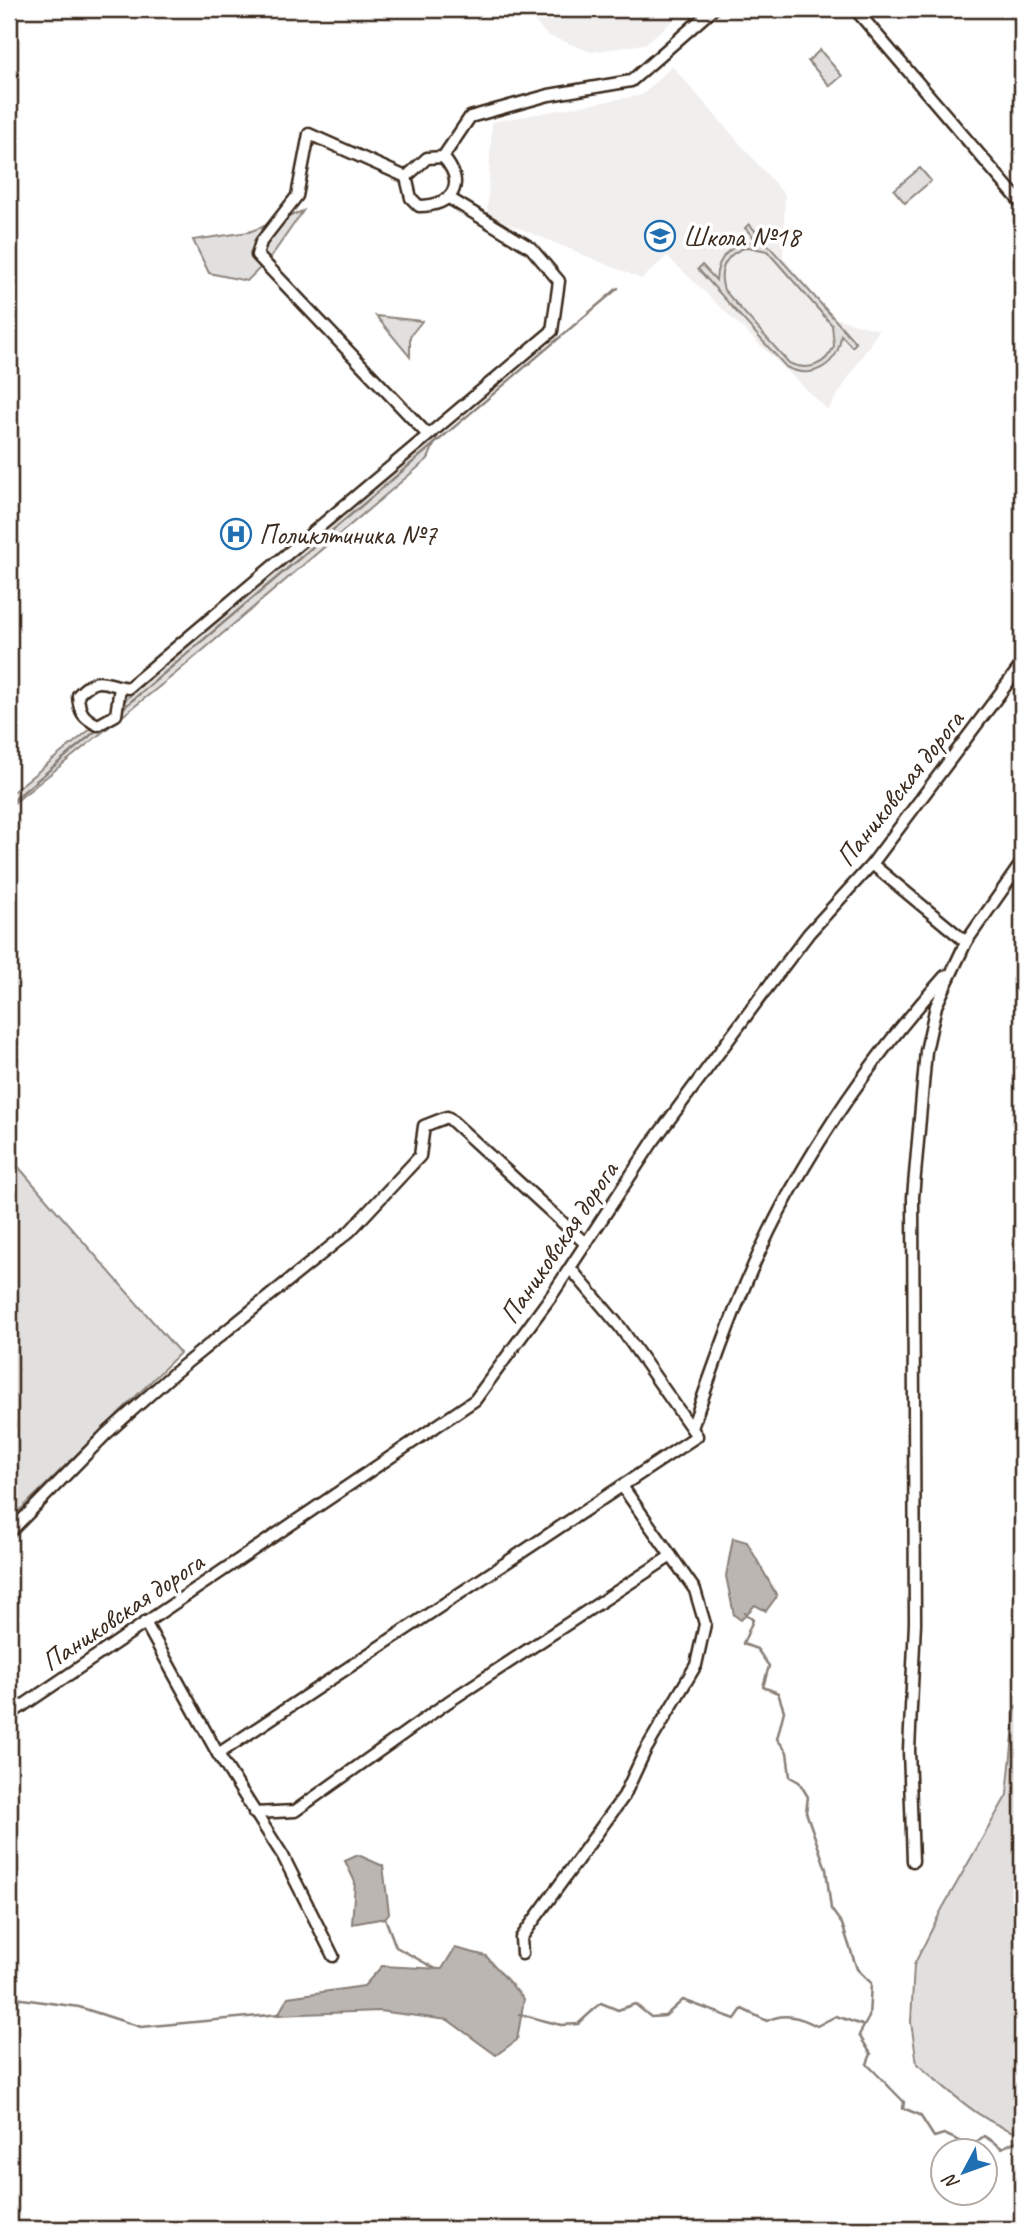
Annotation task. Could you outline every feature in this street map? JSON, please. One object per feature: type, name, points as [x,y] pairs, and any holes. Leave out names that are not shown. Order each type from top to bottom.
[{"type":"street","points":[[443,157],[470,117],[545,98],[631,81],[713,9]]},
{"type":"street","points":[[855,9],[1022,204]]},
{"type":"street","points":[[406,177],[309,134],[297,196],[261,242],[257,255],[263,265],[280,276],[428,435]]},
{"type":"street","points":[[406,177],[419,162],[427,158],[443,157]]},
{"type":"street","points":[[406,177],[411,198],[419,206],[436,206],[449,198],[456,183],[452,168],[443,157]]},
{"type":"street","points":[[1008,189],[1022,187]]},
{"type":"street","points":[[120,687],[116,715],[108,720],[98,725],[87,720],[79,710],[78,695],[87,685],[101,681],[128,688],[552,331],[559,281],[531,248],[449,198]]},
{"type":"street","name":"Паниковская дорога","points":[[9,1715],[475,1400],[570,1268],[652,1143],[761,996],[809,933],[872,864],[1022,664]]},
{"type":"street","points":[[913,1861],[909,1750],[915,1623],[913,1196],[926,1051],[936,1006],[950,971],[966,942],[1022,862]]},
{"type":"street","points":[[872,864],[966,942]]},
{"type":"street","points":[[692,1428],[732,1316],[790,1193],[904,1021],[950,971]]},
{"type":"street","points":[[9,1533],[106,1434],[174,1373],[350,1231],[421,1156],[424,1126],[447,1117],[450,1119],[586,1244]]},
{"type":"street","points":[[218,1754],[697,1436],[620,1327],[570,1268]]},
{"type":"street","points":[[522,1954],[521,1938],[624,1796],[645,1751],[696,1665],[705,1624],[695,1590],[622,1486]]},
{"type":"street","points":[[254,1813],[295,1811],[448,1702],[671,1556]]},
{"type":"street","points":[[145,1622],[218,1754],[283,1856],[333,1956]]},
{"type":"shaded area","points":[[523,9],[687,9],[645,44],[591,52],[547,35]]},
{"type":"shaded area","points":[[820,50],[842,76],[830,86],[808,61]]},
{"type":"shaded area","name":"Школа №18","points":[[672,66],[785,195],[783,258],[835,318],[879,330],[828,410],[667,256],[642,279],[487,215],[492,122],[642,95]]},
{"type":"shaded area","points":[[920,168],[931,181],[905,203],[894,190]]},
{"type":"shaded area","points":[[303,211],[270,258],[247,281],[209,273],[193,240],[249,232]]},
{"type":"shaded area","points":[[749,224],[856,343],[852,347],[841,335],[835,354],[823,367],[806,372],[786,367],[698,269],[702,265],[716,280],[720,263],[728,251],[741,244],[758,242],[745,228]],"holes":[[[748,247],[767,251],[832,325],[834,346],[831,353],[816,365],[803,367],[789,363],[724,290],[723,268],[729,257]]]},
{"type":"shaded area","points":[[376,316],[422,321],[410,336],[410,357]]},
{"type":"shaded area","points":[[441,429],[428,459],[175,674],[9,807],[9,795],[119,706],[181,648]]},
{"type":"shaded area","points":[[9,1156],[180,1353],[9,1521]]},
{"type":"shaded area","points":[[733,1538],[747,1542],[777,1596],[766,1611],[755,1605],[741,1620],[734,1615],[726,1576]]},
{"type":"shaded area","points":[[1016,1706],[1022,1706],[1022,2134],[993,2123],[979,2114],[917,2064],[911,2022],[914,1965],[942,1909],[1007,1795]]},
{"type":"shaded area","points":[[358,1855],[383,1866],[389,1913],[385,1918],[352,1924],[355,1882],[345,1861]]},
{"type":"shaded area","points":[[455,1948],[486,1956],[524,1999],[517,2040],[496,2055],[448,2020],[379,2011],[278,2015],[288,1997],[364,1986],[382,1966],[442,1969]]},
{"type":"waterway","points":[[122,709],[618,288]]},
{"type":"waterway","points":[[9,804],[98,729]]},
{"type":"waterway","points":[[745,1613],[753,1620],[743,1644],[757,1649],[769,1666],[763,1687],[778,1693],[784,1711],[777,1739],[787,1752],[790,1777],[799,1782],[808,1797],[806,1812],[826,1869],[831,1909],[842,1924],[857,1969],[871,1983],[869,2017],[859,2035],[871,2054],[867,2064],[904,2102],[903,2108],[920,2115],[934,2137],[944,2134],[971,2146],[984,2136],[1002,2148],[1022,2138]]},
{"type":"waterway","points":[[385,1918],[396,1947],[436,1969]]},
{"type":"waterway","points":[[9,1993],[22,1999],[79,2007],[141,2027],[280,2014]]},
{"type":"waterway","points":[[519,2014],[561,2025],[578,2024],[601,2003],[618,2010],[635,2004],[651,2017],[665,2016],[683,2000],[735,2019],[742,2009],[767,2021],[792,2017],[817,2026],[836,2016],[862,2025]]},
{"type":"place","name":"Школа №18","points":[[660,236]]},
{"type":"place","name":"Поликлтиника №7","points":[[236,534]]}]
